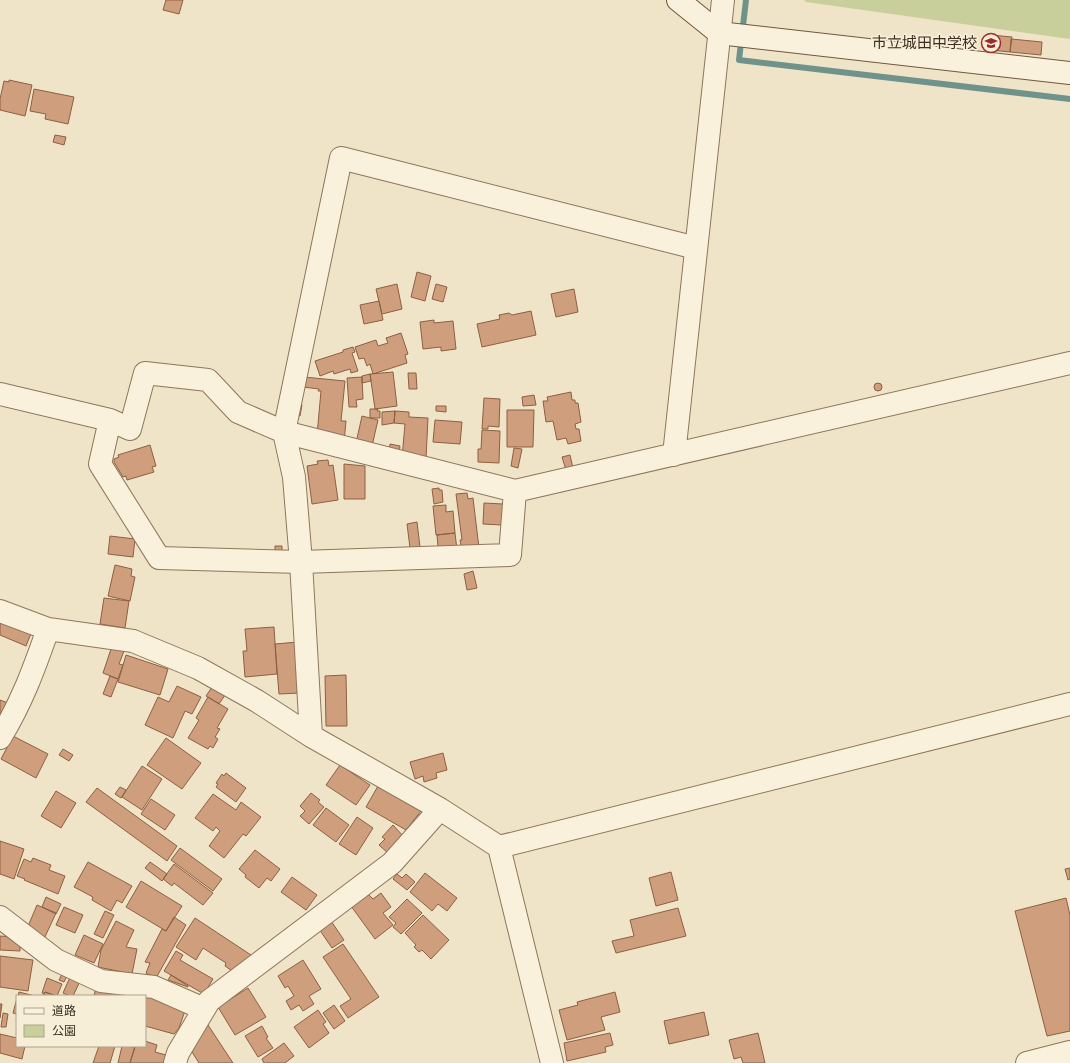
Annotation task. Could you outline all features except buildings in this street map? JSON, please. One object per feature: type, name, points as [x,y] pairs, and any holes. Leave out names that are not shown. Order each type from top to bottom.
[{"type":"street","points":[[678,0],[722,33],[1070,73]]},
{"type":"street","points":[[674,454],[696,248],[722,33],[723,0]]},
{"type":"street","points":[[310,736],[301,562],[294,477],[284,432],[341,158],[696,248]]},
{"type":"street","points":[[0,394],[110,420],[130,429],[145,373],[208,380],[238,412],[284,432],[515,491],[1070,363]]},
{"type":"street","points":[[110,420],[100,464],[159,558],[301,562],[510,555],[515,491]]},
{"type":"street","points":[[0,611],[48,629],[133,641],[198,668],[257,701],[310,736],[440,809],[499,847],[552,1063]]},
{"type":"street","points":[[0,738],[14,715],[32,674],[48,629]]},
{"type":"street","points":[[499,847],[1070,704]]},
{"type":"street","points":[[175,1063],[178,1053],[209,1001],[392,863],[440,809]]},
{"type":"street","points":[[0,917],[56,960],[101,981],[154,988],[204,1009]]},
{"type":"street","points":[[1027,1063],[1070,1052]]},
{"type":"green space","points":[[804,0],[1070,0],[1070,39],[806,2]]},
{"type":"waterway","points":[[746,0],[739,60],[1070,99]]},
{"type":"place","name":"市立城田中学校","points":[[991,43]]}]
